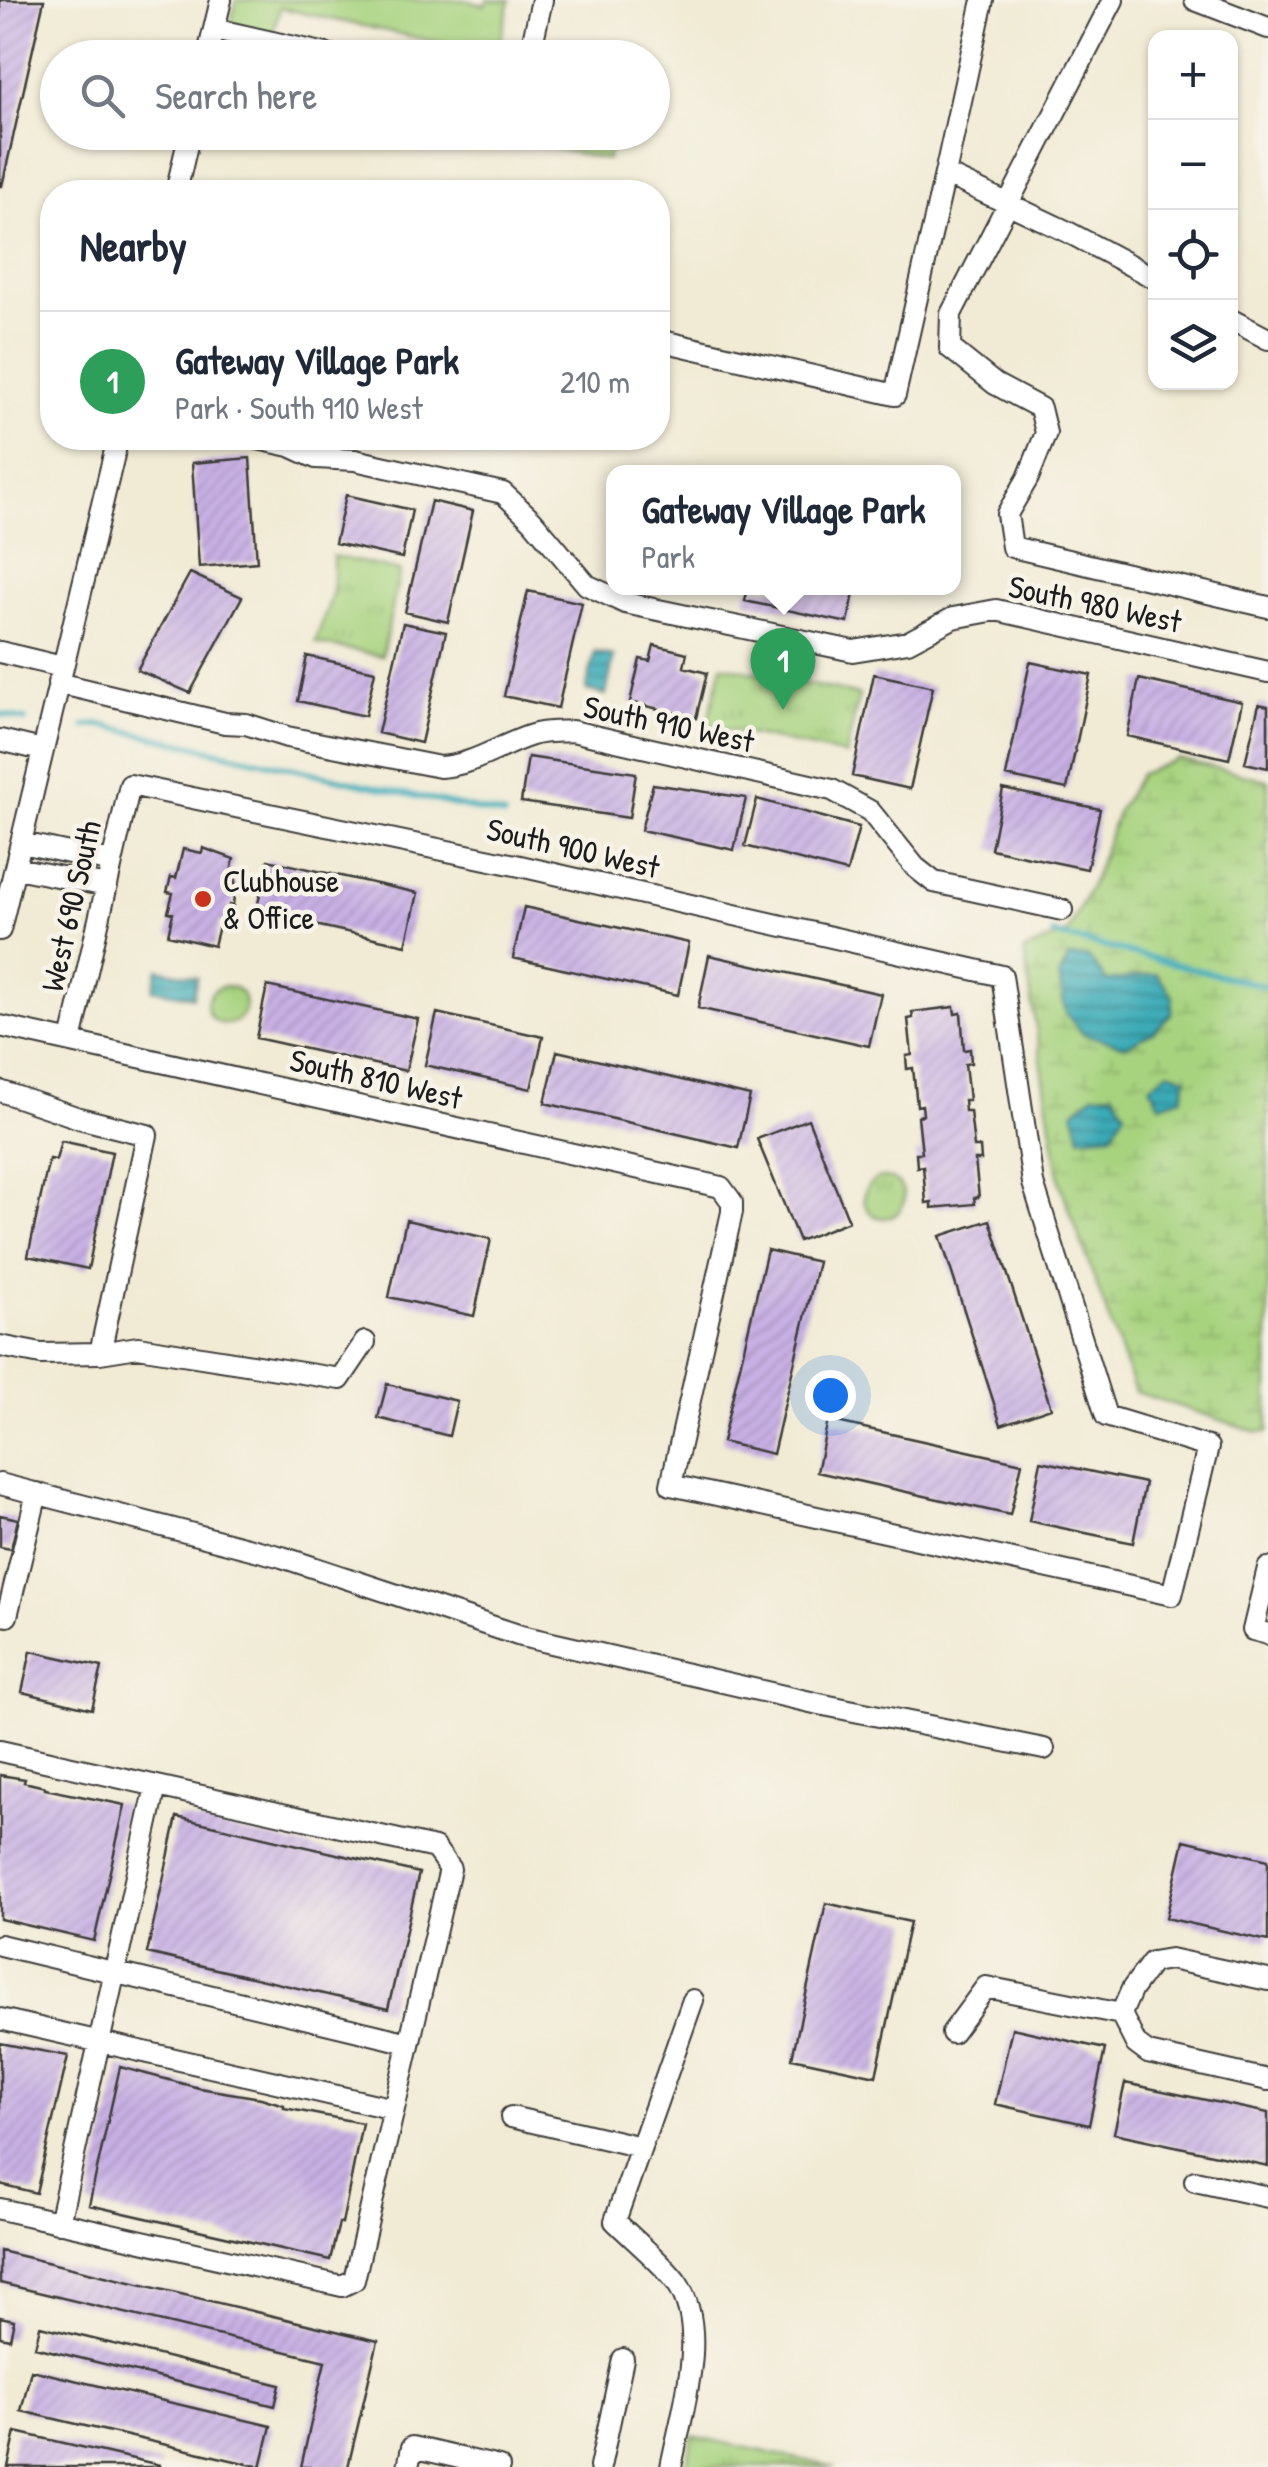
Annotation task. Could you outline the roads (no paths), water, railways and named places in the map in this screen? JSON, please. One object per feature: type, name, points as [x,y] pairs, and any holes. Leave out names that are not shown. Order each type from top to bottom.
[{"type":"street","points":[[212,40],[221,0]]},
{"type":"street","points":[[532,40],[542,0]]},
{"type":"street","points":[[670,343],[895,395],[983,0]]},
{"type":"street","points":[[1113,0],[951,314],[950,348],[995,384],[1040,408],[1046,433],[1028,478],[1007,514],[1012,547],[1268,607]]},
{"type":"street","points":[[1196,0],[1268,28]]},
{"type":"street","points":[[214,29],[263,40]]},
{"type":"street","points":[[179,180],[186,150]]},
{"type":"street","points":[[944,174],[1008,202],[1148,275]]},
{"type":"street","points":[[1238,323],[1268,339]]},
{"type":"street","points":[[0,930],[115,450]]},
{"type":"street","name":"South 980 West","points":[[299,450],[316,458],[355,460],[504,493],[586,585],[606,595]]},
{"type":"street","name":"South 980 West","points":[[607,595],[625,604],[853,651],[908,642],[953,618],[996,610],[1268,672]]},
{"type":"street","name":"South 910 West","points":[[0,652],[60,675],[225,722],[440,767],[456,766],[493,753],[533,734],[572,731],[832,790],[870,811],[915,867],[934,882],[1062,910]]},
{"type":"street","points":[[0,740],[42,750]]},
{"type":"street","name":"West 690 South","points":[[71,1041],[130,785]]},
{"type":"street","name":"South 900 West","points":[[130,785],[520,866],[1002,976],[1032,1184],[1106,1416],[1208,1447],[1172,1595],[671,1485],[732,1202]]},
{"type":"street","points":[[22,843],[112,862]]},
{"type":"street","points":[[16,868],[107,886]]},
{"type":"street","name":"South 810 West","points":[[0,1026],[721,1187],[732,1202]]},
{"type":"street","points":[[0,1091],[79,1118],[147,1135],[100,1353]]},
{"type":"street","points":[[0,1346],[41,1354],[100,1353],[138,1347],[340,1379],[365,1342]]},
{"type":"street","points":[[0,1484],[282,1557],[520,1636],[819,1704],[1044,1749]]},
{"type":"street","points":[[0,1614],[7,1616],[37,1493]]},
{"type":"street","points":[[1260,1632],[1268,1568]]},
{"type":"street","points":[[0,1751],[435,1848],[450,1869],[354,2280],[342,2286],[0,2210]]},
{"type":"street","points":[[60,2223],[156,1786]]},
{"type":"street","points":[[0,1945],[409,2043]]},
{"type":"street","points":[[1121,2014],[1132,1989],[1152,1962],[1170,1959],[1268,1980]]},
{"type":"street","points":[[952,2032],[986,1988],[1121,2014]]},
{"type":"street","points":[[671,2467],[693,2356],[692,2325],[677,2283],[616,2221],[694,2000]]},
{"type":"street","points":[[1121,2014],[1136,2044],[1148,2054],[1268,2080]]},
{"type":"street","points":[[0,2019],[394,2109]]},
{"type":"street","points":[[512,2117],[641,2147]]},
{"type":"street","points":[[1195,2181],[1268,2197]]},
{"type":"street","points":[[600,2467],[623,2359]]},
{"type":"street","points":[[408,2467],[412,2448],[499,2467]]},
{"type":"water","points":[[595,652],[614,656],[606,695],[586,690]]},
{"type":"water","points":[[1069,957],[1088,957],[1107,981],[1157,974],[1173,996],[1172,1013],[1153,1032],[1125,1046],[1083,1034],[1066,1014],[1059,977]]},
{"type":"water","points":[[158,969],[197,977],[193,997],[153,989]]},
{"type":"water","points":[[1169,1071],[1187,1077],[1182,1097],[1160,1104],[1150,1086]]},
{"type":"water","points":[[1114,1093],[1125,1112],[1112,1134],[1080,1137],[1074,1111],[1093,1094]]},
{"type":"waterway","points":[[0,714],[25,720]]},
{"type":"waterway","points":[[85,726],[101,725],[504,816]]},
{"type":"waterway","points":[[1053,934],[1268,987]]},
{"type":"place","name":"Gateway Village Park","points":[[783,710]]},
{"type":"place","name":"Clubhouse & Office","points":[[203,899]]}]
